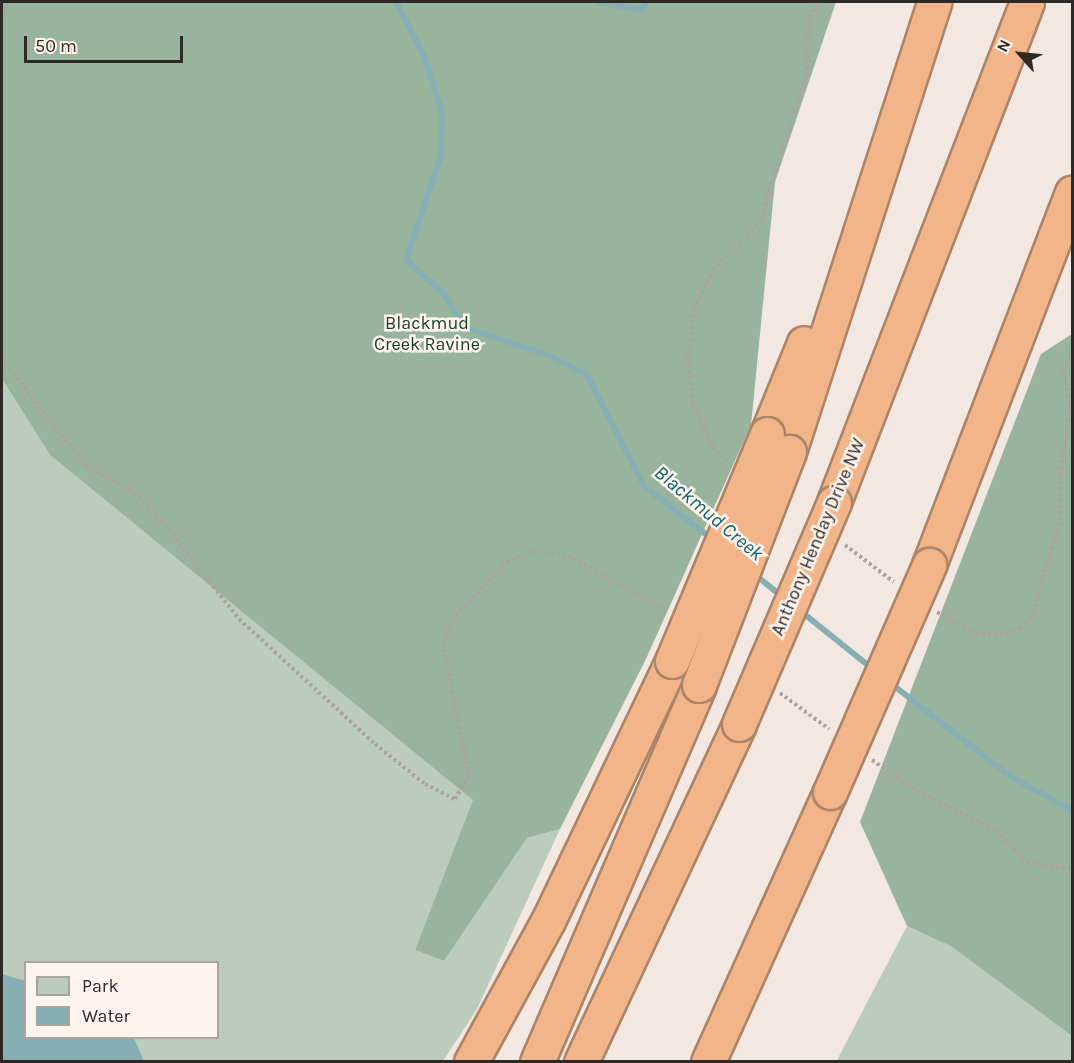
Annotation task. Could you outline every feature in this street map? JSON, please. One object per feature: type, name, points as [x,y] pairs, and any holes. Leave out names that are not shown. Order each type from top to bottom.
[{"type":"highway","points":[[537,1062],[699,685],[778,443],[933,2]]},
{"type":"highway","name":"Anthony Henday Drive NW","points":[[581,1062],[739,724],[834,502],[1027,2]]},
{"type":"highway","points":[[708,1062],[929,565],[1072,192]]},
{"type":"highway","points":[[471,1062],[548,921],[778,443]]},
{"type":"path","points":[[2,15],[7,2]]},
{"type":"path","points":[[2,359],[86,466],[130,489],[161,520],[239,619],[375,744],[425,784],[454,799],[469,776],[443,644],[456,615],[507,562],[533,550],[568,556],[668,611]]},
{"type":"path","points":[[769,686],[834,732]]},
{"type":"path","points":[[861,752],[917,791],[997,831],[1026,862],[1072,869]]},
{"type":"green space","name":"Blackmud Creek Ravine","points":[[2,2],[836,2],[775,182],[751,425],[646,659],[560,829],[527,838],[444,961],[415,950],[473,800],[50,455],[2,379]]},
{"type":"green space","points":[[1072,334],[1072,1036],[951,946],[907,926],[860,822],[1041,354]]},
{"type":"green space","points":[[2,379],[50,455],[474,800],[415,950],[444,961],[527,838],[560,829],[477,1009],[443,1061],[2,1061]]},
{"type":"green space","points":[[907,926],[951,945],[1072,1036],[1072,1061],[836,1062]]},
{"type":"water","points":[[2,974],[24,981],[24,1039],[134,1039],[144,1061],[2,1061]]},
{"type":"waterway","name":"Blackmud Creek","points":[[396,2],[424,56],[442,112],[441,155],[406,260],[444,294],[464,327],[548,355],[587,375],[644,486],[713,540]]},
{"type":"waterway","name":"Blackmud Creek","points":[[599,2],[641,10],[647,2]]},
{"type":"waterway","name":"Blackmud Creek","points":[[753,573],[783,597]]},
{"type":"waterway","name":"Blackmud Creek","points":[[798,609],[874,670]]},
{"type":"waterway","name":"Blackmud Creek","points":[[889,682],[1011,777],[1072,810]]}]
